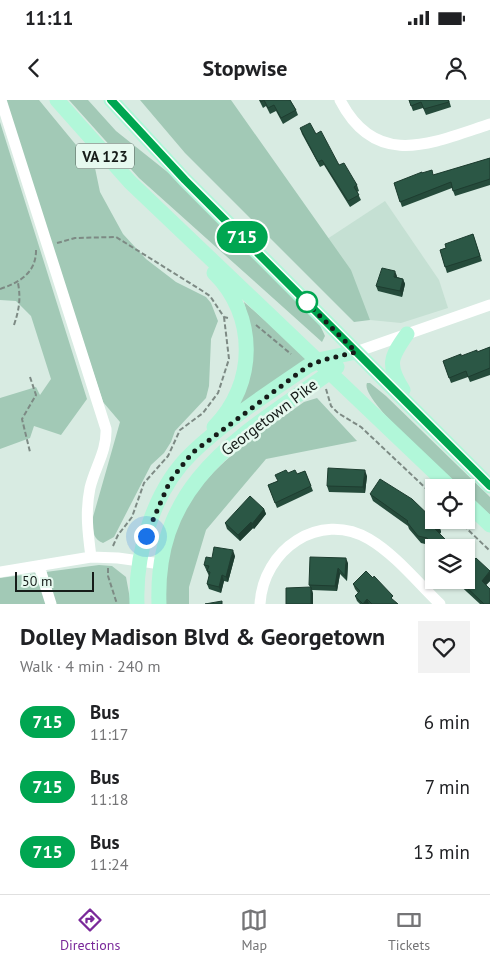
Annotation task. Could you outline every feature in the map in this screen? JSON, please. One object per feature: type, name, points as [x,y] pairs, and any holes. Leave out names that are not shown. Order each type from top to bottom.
[{"type":"main road","name":"VA 123","points":[[57,100],[110,161],[156,208],[442,479]]},
{"type":"main road","name":"VA 123","points":[[111,100],[185,180],[490,486]]},
{"type":"main road","points":[[156,208],[228,289],[240,312],[246,334],[246,361],[237,396],[223,418],[192,453]]},
{"type":"main road","points":[[407,334],[394,353],[392,368],[395,378],[417,413]]},
{"type":"main road","name":"Georgetown Pike","points":[[137,604],[140,561],[146,536],[159,503],[176,472],[192,453],[305,368],[319,361],[356,352]]},
{"type":"main road","name":"Georgetown Pike","points":[[160,604],[161,564],[166,542],[179,508],[204,470],[236,440],[356,352]]},
{"type":"main road","points":[[475,511],[490,525]]},
{"type":"street","points":[[0,100],[106,429],[106,443],[91,487],[88,505],[87,524],[91,558]]},
{"type":"street","points":[[340,100],[360,129],[384,142],[397,146],[426,145],[490,124]]},
{"type":"street","points":[[356,352],[490,305]]},
{"type":"street","points":[[260,604],[264,578],[278,554],[302,537],[329,530],[355,533],[379,545],[440,604]]},
{"type":"street","points":[[0,572],[91,558],[161,564]]},
{"type":"street","points":[[38,566],[51,604]]},
{"type":"path","points":[[0,289],[18,283],[26,277],[33,267],[36,255],[36,242]]},
{"type":"path","points":[[14,325],[20,308],[18,283]]},
{"type":"path","points":[[112,549],[116,538],[132,517],[146,479],[168,456],[180,430],[203,413],[218,393],[230,359],[224,317]]},
{"type":"path","points":[[30,377],[36,395],[22,419],[30,452]]},
{"type":"path","points":[[467,529],[490,551]]},
{"type":"path","points":[[108,567],[108,576],[117,604]]},
{"type":"shaded area","points":[[4,100],[39,100],[95,168],[100,192],[123,234],[146,259],[176,282],[206,297],[211,303],[218,321],[211,339],[209,386],[206,398],[175,431],[164,453],[151,465],[114,537],[103,543],[96,538],[93,529],[93,517],[120,422],[103,402]]},
{"type":"shaded area","points":[[69,100],[88,100],[116,131],[170,174],[318,321],[325,336],[322,342],[139,178]]},
{"type":"shaded area","points":[[140,100],[231,100],[351,270],[370,320],[354,322],[185,153]]},
{"type":"shaded area","points":[[0,122],[87,399],[61,435],[34,426],[30,438],[0,449],[0,398],[36,387],[40,395],[51,379],[31,316],[16,301],[0,300]]},
{"type":"shaded area","points":[[385,201],[439,280],[448,308],[401,323],[370,320],[318,245]]},
{"type":"shaded area","points":[[244,302],[311,361],[224,423],[250,326]]},
{"type":"shaded area","points":[[367,383],[370,383],[386,396],[471,479],[452,479],[390,420],[368,392]]},
{"type":"shaded area","points":[[317,398],[357,441],[266,459],[206,530],[189,587],[189,604],[166,604],[167,566],[174,534],[186,507],[204,483],[224,462],[304,402]]},
{"type":"shaded area","points":[[475,482],[490,497],[490,515],[475,501]]},
{"type":"shaded area","points":[[99,565],[112,566],[126,577],[131,604],[0,604],[0,578]]},
{"type":"building","points":[[264,100],[290,100],[296,110],[281,118],[274,105],[268,108]]},
{"type":"building","points":[[409,100],[448,100],[449,102],[424,109],[421,102],[411,106]]},
{"type":"building","points":[[310,123],[316,134],[321,131],[339,165],[344,163],[357,185],[354,187],[359,195],[348,201],[322,160],[318,162],[300,128]]},
{"type":"building","points":[[490,158],[490,179],[453,191],[451,182],[400,202],[394,183],[422,172],[432,170],[433,175]]},
{"type":"building","points":[[473,234],[480,256],[445,267],[440,250],[446,248],[445,244]]},
{"type":"building","points":[[382,268],[395,271],[394,277],[403,279],[400,291],[376,286]]},
{"type":"building","points":[[490,347],[490,368],[468,377],[466,371],[449,378],[443,361],[461,354],[461,356]]},
{"type":"building","points":[[328,468],[365,470],[363,487],[327,486]]},
{"type":"building","points":[[286,470],[288,473],[295,470],[297,474],[305,471],[311,486],[275,503],[268,485],[278,481],[275,475]]},
{"type":"building","points":[[380,479],[412,499],[425,512],[425,529],[435,529],[445,539],[428,539],[418,536],[408,521],[370,494]]},
{"type":"building","points":[[250,496],[264,509],[252,524],[251,522],[238,535],[225,523]]},
{"type":"building","points":[[214,547],[233,550],[226,577],[222,575],[219,587],[207,584],[210,572],[207,571],[209,566],[204,565],[206,557],[212,558]]},
{"type":"building","points":[[310,557],[346,558],[345,576],[338,568],[335,586],[309,585]]},
{"type":"building","points":[[475,559],[490,571],[482,581],[490,589],[490,604],[484,604],[468,589],[475,589]]},
{"type":"building","points":[[366,571],[373,578],[374,576],[398,604],[372,604],[367,599],[363,604],[355,596],[360,591],[353,584]]},
{"type":"building","points":[[311,587],[311,604],[286,604],[286,588]]},
{"type":"building","points":[[222,601],[222,604],[205,604]]},
{"type":"bus line","name":"715","points":[[111,100],[185,180],[490,486]]},
{"type":"route","points":[[146,536],[170,481],[192,453],[213,435],[308,366],[315,362],[356,352],[300,296],[307,302]]}]
